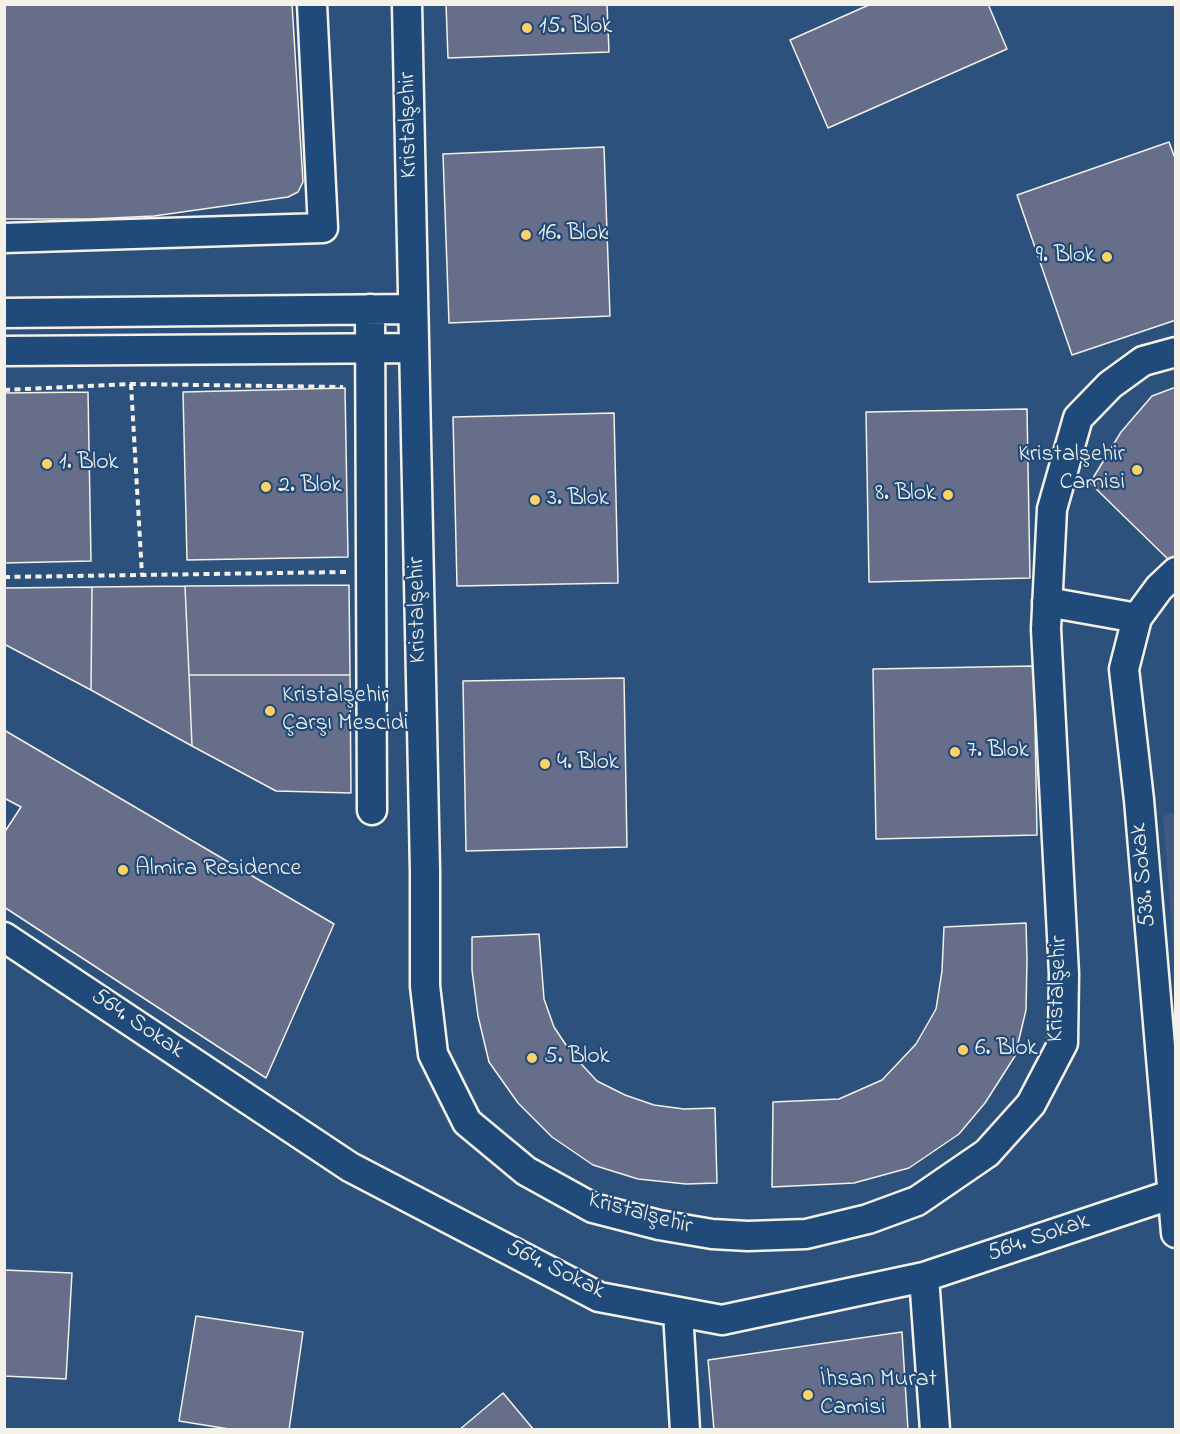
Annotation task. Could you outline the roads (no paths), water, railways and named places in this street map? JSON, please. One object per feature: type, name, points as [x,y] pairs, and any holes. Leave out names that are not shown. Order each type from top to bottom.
[{"type":"street","points":[[4,238],[323,228],[312,4]]},
{"type":"street","name":"Kristalşehir","points":[[407,4],[425,871],[425,986],[433,1054],[467,1122],[526,1171],[593,1208],[659,1226],[712,1234],[806,1234],[858,1222],[917,1201],[987,1153],[1031,1104],[1063,1043],[1064,974],[1046,629],[1052,509],[1078,418],[1110,385],[1143,361],[1176,352]]},
{"type":"street","points":[[370,309],[372,810]]},
{"type":"street","points":[[4,313],[413,309]]},
{"type":"street","points":[[204,311],[205,349]]},
{"type":"street","points":[[55,312],[57,351]]},
{"type":"street","points":[[4,351],[414,348]]},
{"type":"street","name":"538. Sokak","points":[[1176,572],[1159,588],[1137,618],[1124,669],[1139,800],[1176,1233]]},
{"type":"street","points":[[1047,602],[1137,618]]},
{"type":"street","name":"564. Sokak","points":[[4,937],[350,1167],[599,1297],[722,1320],[924,1277],[1174,1194]]},
{"type":"street","points":[[924,1277],[935,1430]]},
{"type":"street","points":[[678,1312],[686,1430]]},
{"type":"place","name":"15. Blok","points":[[527,28]]},
{"type":"place","name":"16. Blok","points":[[526,235]]},
{"type":"place","name":"9. Blok","points":[[1107,257]]},
{"type":"place","name":"1. Blok","points":[[47,464]]},
{"type":"place","name":"Kristalşehir Camisi","points":[[1137,470]]},
{"type":"place","name":"2. Blok","points":[[266,487]]},
{"type":"place","name":"8. Blok","points":[[948,495]]},
{"type":"place","name":"3. Blok","points":[[535,500]]},
{"type":"place","name":"Kristalşehir Çarşı Mescidi","points":[[270,711]]},
{"type":"place","name":"7. Blok","points":[[955,752]]},
{"type":"place","name":"4. Blok","points":[[545,764]]},
{"type":"place","name":"Almira Residence","points":[[123,870]]},
{"type":"place","name":"6. Blok","points":[[963,1050]]},
{"type":"place","name":"5. Blok","points":[[532,1058]]},
{"type":"place","name":"İhsan Murat Camisi","points":[[808,1395]]}]
